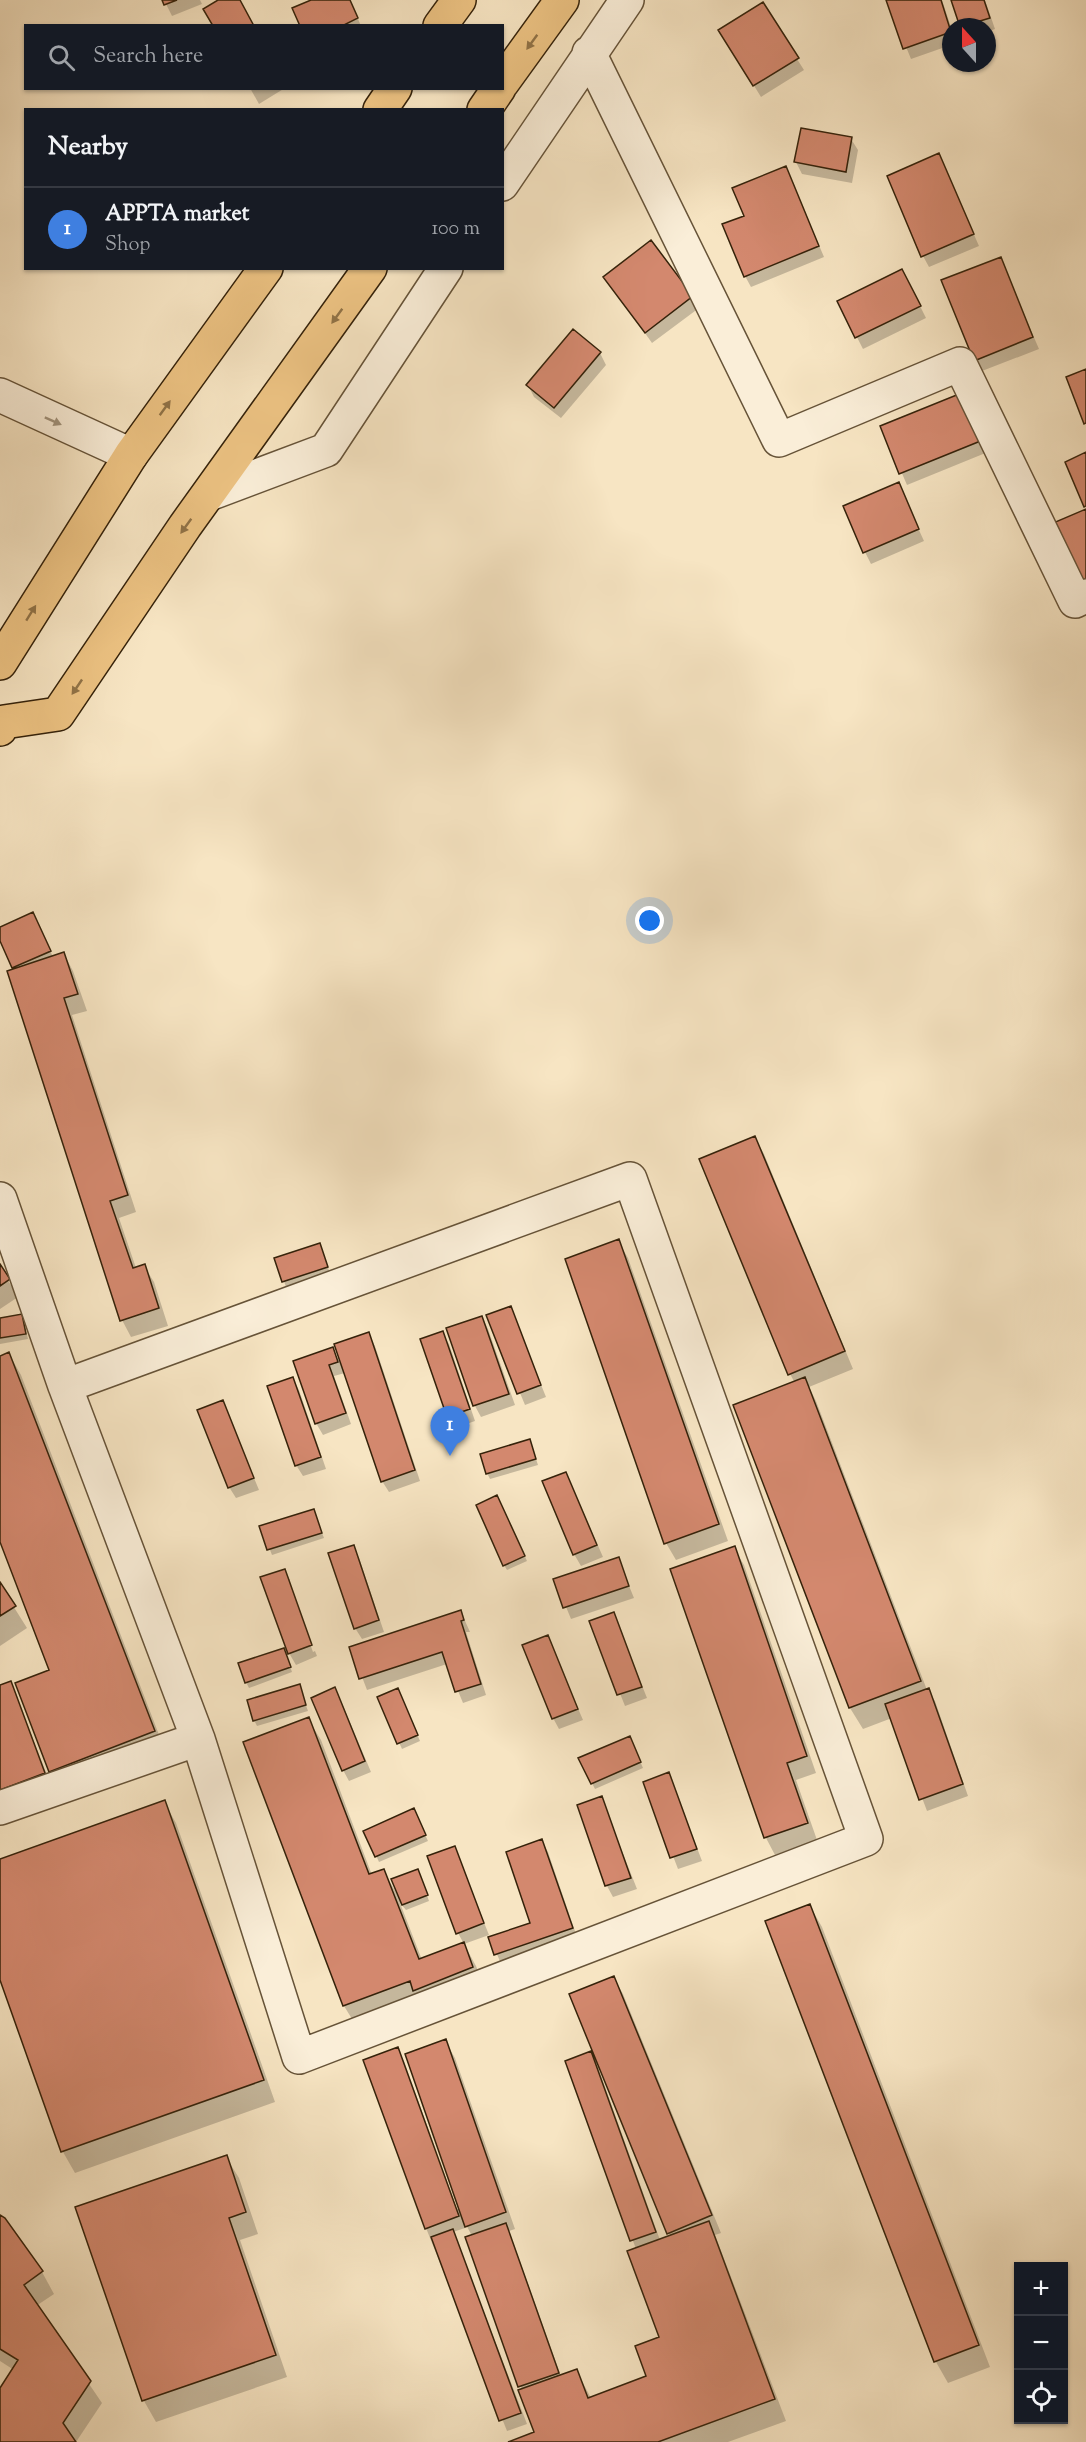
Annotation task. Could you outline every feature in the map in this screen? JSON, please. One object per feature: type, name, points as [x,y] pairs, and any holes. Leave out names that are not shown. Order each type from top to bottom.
[{"type":"highway","points":[[441,24],[459,0]]},
{"type":"highway","points":[[504,81],[562,0]]},
{"type":"highway","points":[[381,108],[394,90]]},
{"type":"highway","points":[[485,108],[498,90]]},
{"type":"highway","points":[[0,663],[131,455],[265,270]]},
{"type":"highway","points":[[1,719],[58,714],[209,494],[369,270]]},
{"type":"street","points":[[504,181],[627,0]]},
{"type":"street","points":[[590,53],[778,440],[960,364],[1075,602],[1086,596]]},
{"type":"street","points":[[209,494],[326,450],[445,270]]},
{"type":"street","points":[[0,395],[131,455]]},
{"type":"street","points":[[0,1199],[65,1386],[198,1738],[299,2057],[866,1839],[630,1179],[65,1386]]},
{"type":"street","points":[[0,1808],[198,1738]]},
{"type":"building","points":[[162,0],[177,0],[164,5]]},
{"type":"building","points":[[218,0],[240,0],[253,24],[212,24],[203,9]]},
{"type":"building","points":[[311,0],[350,0],[358,18],[346,24],[299,24],[292,8]]},
{"type":"building","points":[[886,0],[941,0],[947,18],[942,18],[942,35],[903,49]]},
{"type":"building","points":[[951,0],[984,0],[990,18],[957,18]]},
{"type":"building","points":[[763,2],[799,58],[753,86],[718,30]]},
{"type":"building","points":[[801,128],[852,137],[846,172],[794,162]]},
{"type":"building","points":[[939,153],[974,234],[921,257],[887,176]]},
{"type":"building","points":[[786,166],[819,246],[744,277],[722,224],[744,216],[732,188]]},
{"type":"building","points":[[651,240],[693,296],[645,333],[603,277]]},
{"type":"building","points":[[1001,257],[1033,337],[974,361],[941,280]]},
{"type":"building","points":[[902,269],[921,306],[855,338],[837,301]]},
{"type":"building","points":[[573,329],[601,352],[554,408],[526,385]]},
{"type":"building","points":[[1086,369],[1086,423],[1084,424],[1066,377]]},
{"type":"building","points":[[964,392],[983,440],[899,474],[880,426]]},
{"type":"building","points":[[1086,452],[1086,506],[1084,507],[1065,462]]},
{"type":"building","points":[[899,482],[919,529],[863,553],[843,506]]},
{"type":"building","points":[[1086,509],[1086,586],[1053,523]]},
{"type":"building","points":[[33,912],[51,951],[12,968],[0,941],[0,927]]},
{"type":"building","points":[[64,952],[78,994],[64,998],[128,1195],[110,1201],[133,1268],[145,1264],[159,1308],[120,1321],[7,971]]},
{"type":"building","points":[[755,1136],[845,1351],[788,1375],[699,1159]]},
{"type":"building","points":[[619,1239],[719,1524],[664,1544],[565,1259]]},
{"type":"building","points":[[320,1243],[328,1267],[282,1282],[274,1258]]},
{"type":"building","points":[[0,1264],[10,1279],[0,1286]]},
{"type":"building","points":[[511,1306],[541,1385],[517,1394],[486,1315]]},
{"type":"building","points":[[22,1314],[26,1334],[0,1338],[0,1318]]},
{"type":"building","points":[[482,1316],[509,1394],[473,1406],[446,1328]]},
{"type":"building","points":[[443,1331],[470,1409],[447,1417],[420,1339]]},
{"type":"building","points":[[369,1332],[415,1470],[381,1482],[334,1344]]},
{"type":"building","points":[[333,1347],[338,1362],[329,1365],[346,1413],[315,1424],[293,1361]]},
{"type":"building","points":[[9,1352],[155,1731],[49,1772],[15,1683],[49,1670],[0,1542],[0,1356]]},
{"type":"building","points":[[293,1377],[321,1457],[295,1466],[267,1386]]},
{"type":"building","points":[[805,1377],[921,1681],[849,1708],[733,1405]]},
{"type":"building","points":[[223,1400],[254,1478],[228,1488],[197,1410]]},
{"type":"building","points":[[530,1439],[536,1459],[486,1474],[480,1454]]},
{"type":"building","points":[[566,1472],[597,1545],[573,1555],[542,1481]]},
{"type":"building","points":[[497,1495],[525,1556],[503,1566],[476,1505]]},
{"type":"building","points":[[314,1509],[322,1533],[267,1550],[259,1526]]},
{"type":"building","points":[[354,1545],[379,1620],[354,1629],[328,1553]]},
{"type":"building","points":[[735,1546],[807,1756],[787,1763],[808,1823],[764,1838],[670,1569]]},
{"type":"building","points":[[619,1557],[629,1586],[563,1608],[553,1579]]},
{"type":"building","points":[[285,1569],[312,1645],[288,1654],[260,1577]]},
{"type":"building","points":[[0,1582],[16,1606],[0,1616]]},
{"type":"building","points":[[461,1610],[464,1620],[461,1621],[481,1684],[455,1692],[442,1652],[359,1679],[349,1647]]},
{"type":"building","points":[[614,1612],[642,1687],[617,1695],[589,1621]]},
{"type":"building","points":[[548,1635],[578,1709],[552,1719],[522,1645]]},
{"type":"building","points":[[284,1648],[291,1667],[245,1683],[238,1663]]},
{"type":"building","points":[[11,1681],[45,1773],[0,1790],[0,1685]]},
{"type":"building","points":[[300,1684],[306,1705],[253,1721],[247,1700]]},
{"type":"building","points":[[335,1687],[365,1761],[342,1771],[311,1698]]},
{"type":"building","points":[[398,1688],[418,1735],[397,1744],[377,1697]]},
{"type":"building","points":[[929,1688],[963,1784],[919,1800],[885,1704]]},
{"type":"building","points":[[309,1717],[369,1874],[384,1869],[419,1959],[464,1942],[473,1967],[413,1991],[410,1981],[343,2006],[243,1742]]},
{"type":"building","points":[[630,1736],[641,1762],[591,1784],[578,1758]]},
{"type":"building","points":[[669,1772],[697,1849],[670,1858],[643,1782]]},
{"type":"building","points":[[602,1796],[631,1878],[605,1886],[577,1805]]},
{"type":"building","points":[[165,1800],[264,2080],[61,2152],[0,1980],[0,1859]]},
{"type":"building","points":[[414,1808],[426,1835],[375,1857],[363,1831]]},
{"type":"building","points":[[542,1839],[573,1928],[494,1955],[488,1937],[530,1923],[506,1852]]},
{"type":"building","points":[[455,1846],[484,1923],[456,1934],[427,1856]]},
{"type":"building","points":[[418,1869],[428,1895],[402,1905],[391,1879]]},
{"type":"building","points":[[810,1904],[979,2345],[934,2362],[765,1921]]},
{"type":"building","points":[[614,1976],[712,2215],[667,2234],[569,1994]]},
{"type":"building","points":[[446,2039],[506,2212],[465,2227],[405,2054]]},
{"type":"building","points":[[398,2047],[459,2216],[425,2229],[363,2060]]},
{"type":"building","points":[[591,2051],[656,2232],[630,2241],[565,2061]]},
{"type":"building","points":[[227,2155],[246,2212],[229,2218],[276,2355],[142,2401],[75,2207]]},
{"type":"building","points":[[0,2215],[5,2218],[43,2271],[24,2285],[91,2381],[63,2423],[76,2442],[0,2442],[0,2388],[18,2360],[0,2349]]},
{"type":"building","points":[[709,2221],[775,2399],[658,2442],[508,2442],[534,2432],[518,2390],[577,2369],[588,2398],[646,2376],[635,2346],[659,2337],[627,2251]]},
{"type":"building","points":[[506,2223],[559,2373],[518,2387],[465,2237]]},
{"type":"building","points":[[453,2229],[521,2413],[499,2421],[431,2237]]},
{"type":"place","name":"APPTA market","points":[[450,1456]]}]
